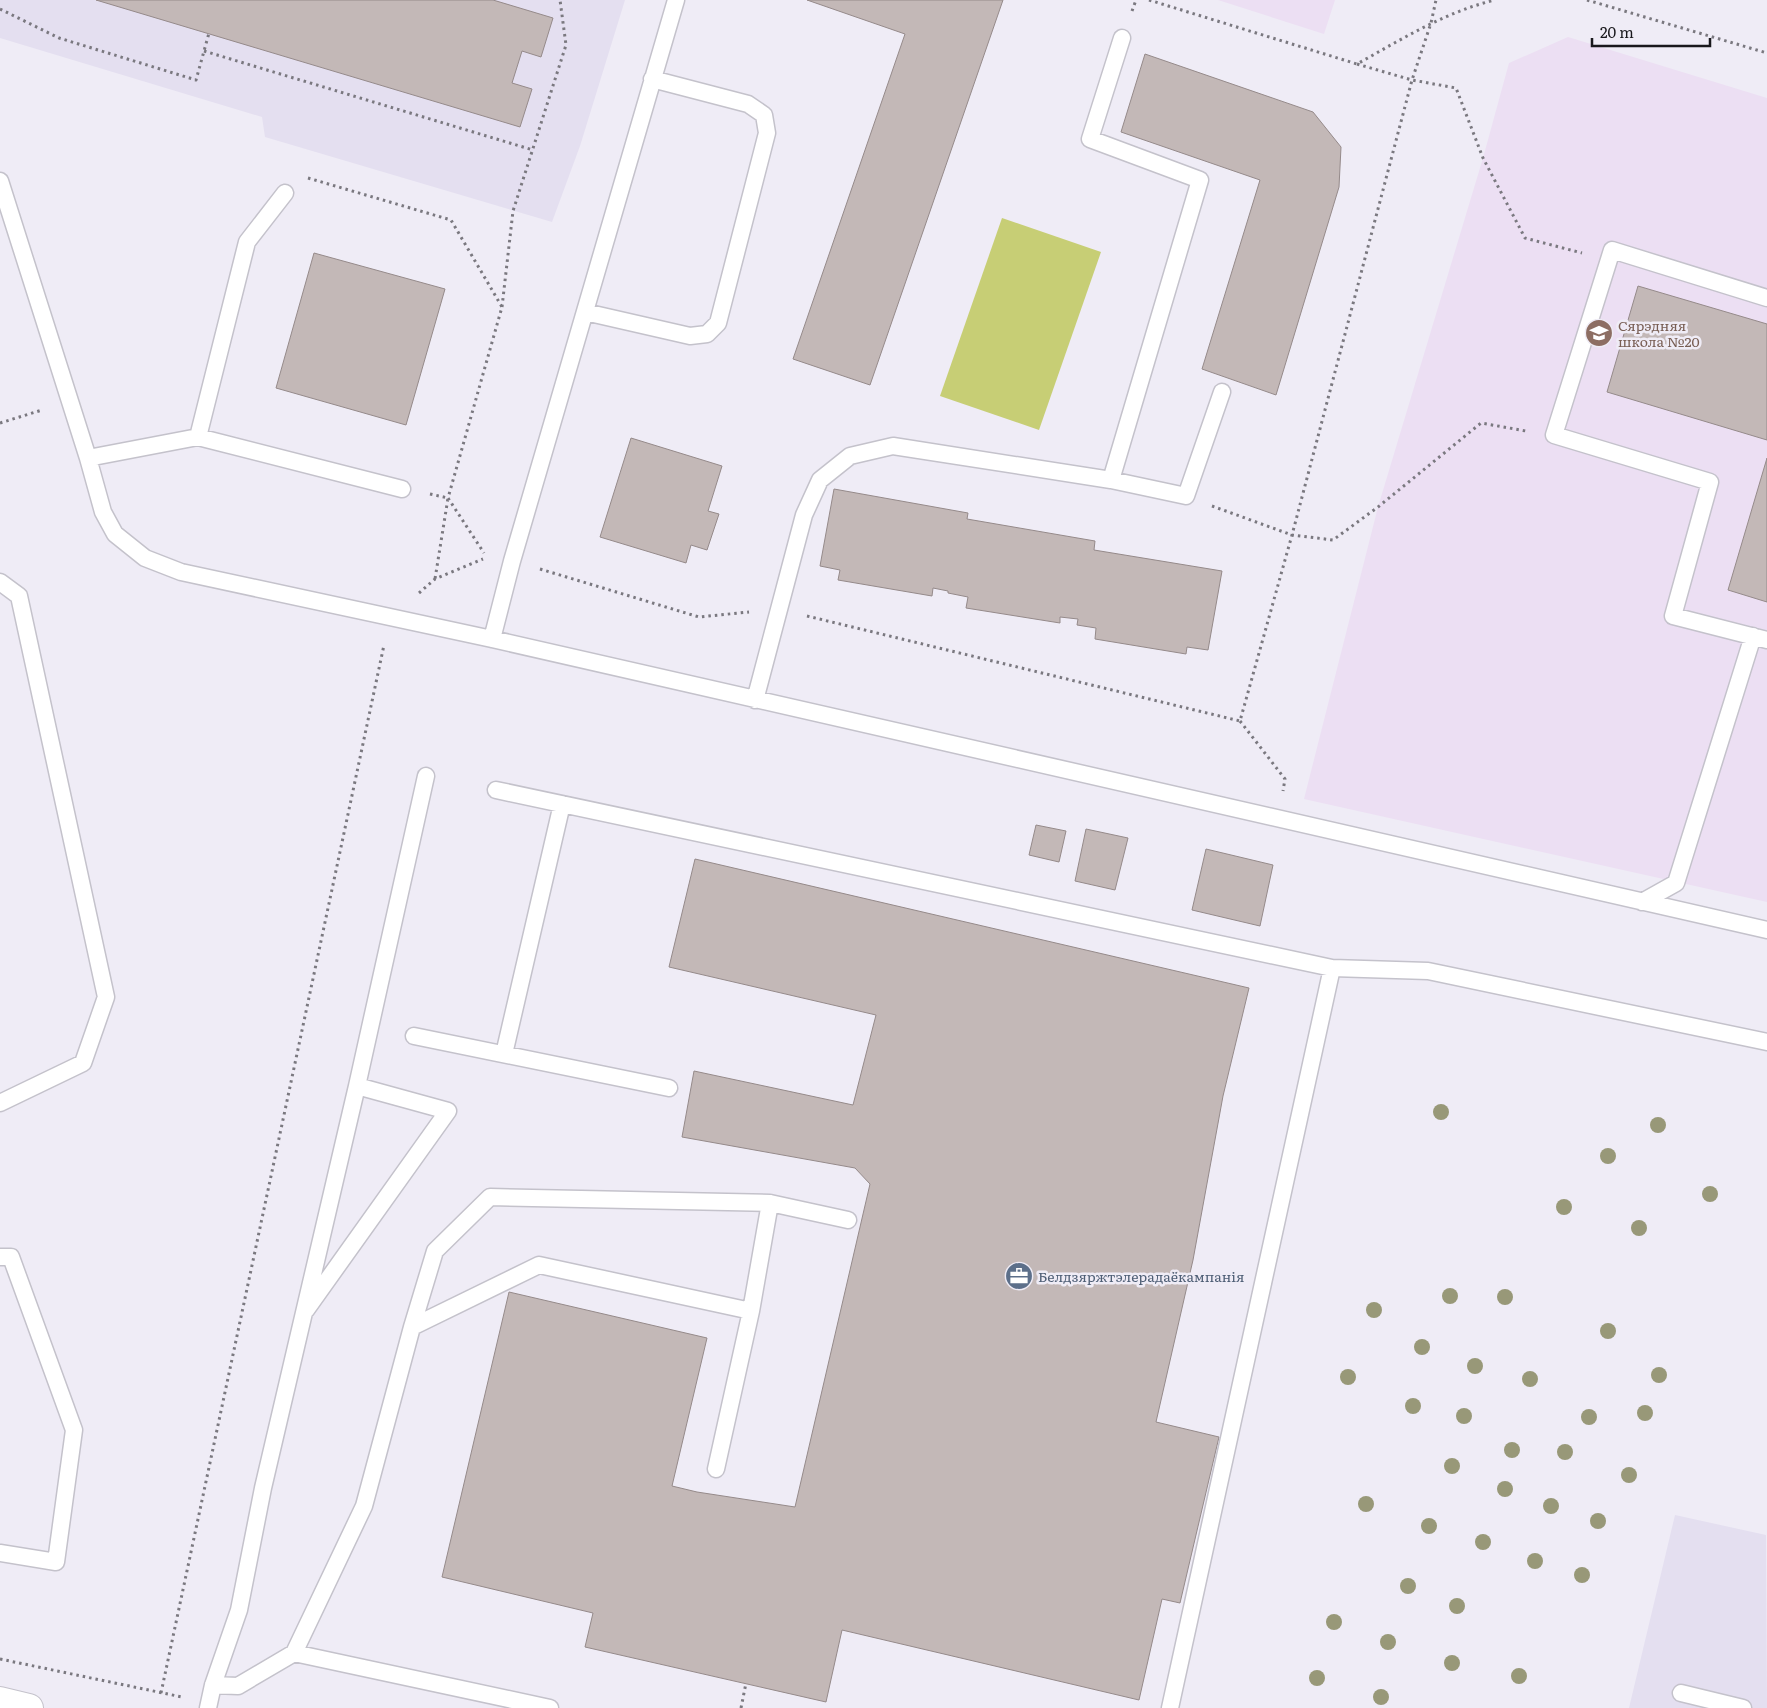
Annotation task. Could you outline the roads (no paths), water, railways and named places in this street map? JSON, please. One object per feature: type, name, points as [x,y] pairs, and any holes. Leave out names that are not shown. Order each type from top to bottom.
[{"type":"street","points":[[0,1701],[29,1708]]},
{"type":"lane","points":[[492,639],[512,561],[676,0]]},
{"type":"lane","points":[[1111,480],[1200,180],[1090,139],[1122,38]]},
{"type":"lane","points":[[585,312],[690,336],[707,334],[718,323],[767,133],[764,115],[748,104],[652,79]]},
{"type":"lane","points":[[0,181],[88,458],[103,512],[115,534],[145,558],[181,572],[492,639],[1767,930]]},
{"type":"lane","points":[[198,437],[247,242],[285,193]]},
{"type":"lane","points":[[1642,902],[1676,883],[1760,638],[1673,616],[1710,482],[1554,435],[1612,250],[1767,298]]},
{"type":"lane","points":[[756,700],[804,515],[820,480],[850,456],[893,446],[1111,480],[1186,496],[1222,392]]},
{"type":"lane","points":[[88,458],[198,437],[402,489]]},
{"type":"lane","points":[[0,582],[19,596],[106,997],[83,1063],[0,1103]]},
{"type":"lane","points":[[209,1705],[213,1685],[239,1610],[263,1488],[306,1310],[426,776]]},
{"type":"lane","points":[[496,790],[1332,968],[1428,971],[1767,1042]]},
{"type":"lane","points":[[504,1054],[562,804]]},
{"type":"lane","points":[[1170,1708],[1332,968]]},
{"type":"lane","points":[[414,1036],[669,1088]]},
{"type":"lane","points":[[306,1310],[448,1111],[357,1086]]},
{"type":"lane","points":[[213,1685],[238,1686],[294,1653],[364,1506],[412,1327],[435,1251],[490,1197],[770,1203],[848,1220]]},
{"type":"lane","points":[[716,1468],[751,1311],[770,1203]]},
{"type":"lane","points":[[0,1257],[12,1257],[74,1430],[56,1562],[0,1553]]},
{"type":"lane","points":[[412,1327],[539,1265],[751,1311]]},
{"type":"lane","points":[[294,1653],[550,1708]]},
{"type":"lane","points":[[1681,1693],[1743,1708]]},
{"type":"place","name":"Сярэдняя школа №20","points":[[1599,333]]},
{"type":"place","name":"Белдзяржтэлерадаёкампанія","points":[[1019,1276]]}]
